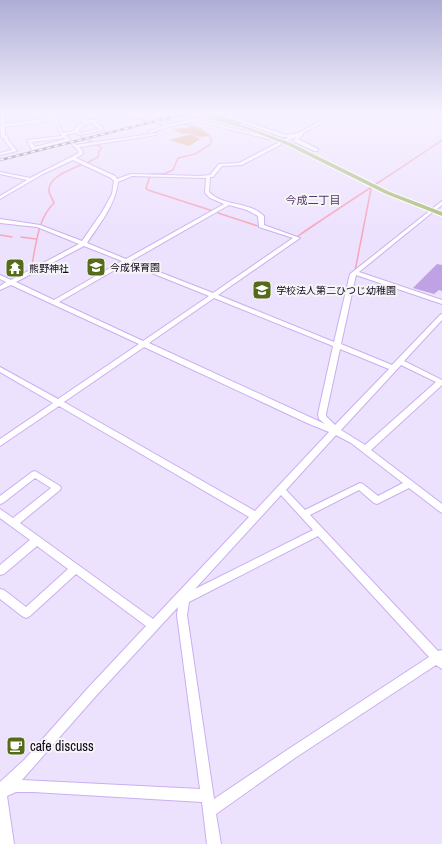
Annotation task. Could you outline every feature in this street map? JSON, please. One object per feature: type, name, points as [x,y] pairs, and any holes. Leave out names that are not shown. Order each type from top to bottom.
[{"type":"main road","points":[[307,152],[364,182],[436,210],[442,214]]},
{"type":"street","points":[[0,198],[30,179],[73,158],[81,152]]},
{"type":"street","points":[[116,181],[130,175],[208,177],[213,175],[221,165],[240,164],[263,152]]},
{"type":"street","points":[[73,158],[113,178],[116,181]]},
{"type":"street","points":[[0,174],[30,179]]},
{"type":"street","points":[[0,443],[297,238],[261,226],[262,218],[257,212],[213,198],[208,194],[208,177]]},
{"type":"street","points":[[0,288],[83,244],[105,212],[114,194],[116,181]]},
{"type":"street","points":[[0,190],[10,192]]},
{"type":"street","points":[[442,202],[436,210],[352,275],[339,346],[322,417],[336,430],[365,450],[442,509]]},
{"type":"street","points":[[54,302],[229,203]]},
{"type":"street","points":[[0,221],[41,227],[394,368]]},
{"type":"street","points":[[356,273],[442,302]]},
{"type":"street","points":[[0,277],[310,422],[328,429],[336,430]]},
{"type":"street","points":[[0,791],[183,597],[256,516],[442,316]]},
{"type":"street","points":[[365,450],[441,382],[400,362]]},
{"type":"street","points":[[0,369],[256,516]]},
{"type":"street","points":[[0,501],[35,474],[57,488],[12,523]]},
{"type":"street","points":[[304,514],[360,486],[376,501],[409,484]]},
{"type":"street","points":[[209,811],[291,754],[440,659],[281,490]]},
{"type":"street","points":[[0,513],[36,541],[154,626]]},
{"type":"street","points":[[183,597],[320,531]]},
{"type":"street","points":[[0,571],[36,541]]},
{"type":"street","points":[[0,593],[26,613],[75,569]]},
{"type":"street","points":[[183,597],[182,615],[206,796],[214,844]]},
{"type":"street","points":[[0,791],[16,786],[32,786],[206,796]]},
{"type":"street","points":[[0,791],[7,844]]},
{"type":"building","points":[[437,264],[442,265],[442,291],[439,290],[434,294],[413,288]]},
{"type":"waterway","points":[[87,163],[98,157],[99,152]]},
{"type":"waterway","points":[[151,174],[164,174],[173,170],[178,158],[198,152]]},
{"type":"waterway","points":[[298,236],[423,152]]},
{"type":"waterway","points":[[31,269],[41,225],[48,210],[54,203],[49,192],[52,181],[62,174],[83,164]]},
{"type":"waterway","points":[[150,176],[146,188],[148,190],[213,211]]},
{"type":"waterway","points":[[355,271],[371,189]]},
{"type":"waterway","points":[[218,213],[261,227]]},
{"type":"waterway","points":[[0,235],[12,237]]},
{"type":"waterway","points":[[21,237],[36,239]]},
{"type":"railway","points":[[0,160],[30,152]]},
{"type":"place","name":"今成保育園","points":[[96,267]]},
{"type":"place","name":"熊野神社","points":[[15,268]]},
{"type":"place","name":"学校法人第二ひつじ幼稚園","points":[[262,290]]},
{"type":"place","name":"cafe discuss","points":[[16,746]]},
{"type":"district","name":"今成二丁目","points":[[313,200]]}]
